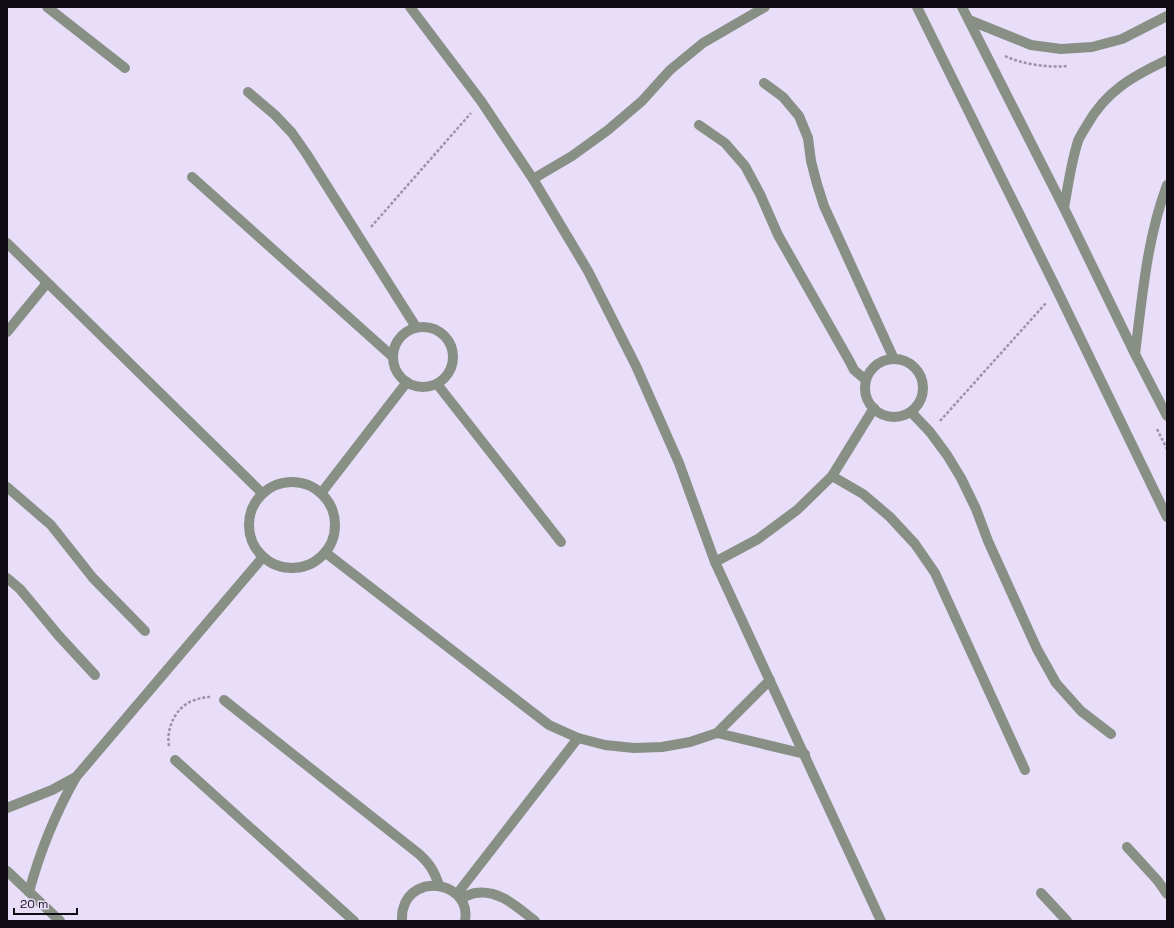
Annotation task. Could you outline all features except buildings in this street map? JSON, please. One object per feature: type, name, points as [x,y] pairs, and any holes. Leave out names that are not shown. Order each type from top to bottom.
[{"type":"street","points":[[47,7],[125,68]]},
{"type":"street","points":[[410,7],[482,101],[533,179],[588,271],[636,366],[679,463],[716,562],[881,921]]},
{"type":"street","points":[[533,179],[572,156],[608,130],[642,101],[670,70],[703,43],[765,7]]},
{"type":"street","points":[[917,7],[1167,517]]},
{"type":"street","points":[[962,7],[1167,416]]},
{"type":"street","points":[[969,20],[1031,45],[1061,50],[1092,48],[1122,39],[1167,16]]},
{"type":"street","points":[[1064,208],[1070,172],[1078,140],[1095,112],[1117,88],[1144,71],[1167,60]]},
{"type":"street","points":[[764,83],[783,97],[799,116],[808,138],[811,161],[824,206],[894,359]]},
{"type":"street","points":[[248,92],[275,115],[292,133],[416,327]]},
{"type":"street","points":[[699,125],[725,143],[745,166],[760,194],[778,235],[854,370],[866,380]]},
{"type":"street","points":[[192,177],[393,357]]},
{"type":"street","points":[[1135,354],[1145,269],[1162,198],[1167,185]]},
{"type":"street","points":[[7,243],[262,493]]},
{"type":"street","points":[[7,332],[47,283]]},
{"type":"street","points":[[416,327],[428,327],[440,331],[448,340],[453,352],[452,364],[447,376],[437,384],[422,387],[407,382],[397,372],[393,357],[396,344],[404,333],[416,327]]},
{"type":"street","points":[[894,359],[903,360],[918,371],[922,380],[923,388],[922,398],[918,406],[904,416],[896,417],[880,413],[869,402],[866,395],[866,380],[870,372],[877,365],[894,359]]},
{"type":"street","points":[[322,492],[407,382]]},
{"type":"street","points":[[437,384],[561,542]]},
{"type":"street","points":[[716,562],[758,538],[797,510],[832,476],[874,408]]},
{"type":"street","points":[[911,412],[930,432],[948,455],[962,478],[988,541],[1037,649],[1056,682],[1081,711],[1111,734]]},
{"type":"street","points":[[832,476],[863,494],[890,517],[915,544],[935,574],[1025,770]]},
{"type":"street","points":[[291,480],[308,483],[322,492],[334,510],[336,532],[326,553],[316,562],[303,567],[289,568],[275,565],[263,557],[253,543],[249,525],[252,508],[262,493],[275,484],[291,480]]},
{"type":"street","points":[[7,486],[51,526],[93,578],[146,631]]},
{"type":"street","points":[[326,553],[549,725],[578,738],[605,745],[641,748],[662,747],[690,742],[717,733],[770,680]]},
{"type":"street","points":[[29,892],[43,844],[76,777],[263,557]]},
{"type":"street","points":[[7,578],[20,589],[59,636],[95,675]]},
{"type":"street","points":[[224,700],[419,854],[428,862],[439,885]]},
{"type":"street","points":[[717,733],[804,754]]},
{"type":"street","points":[[458,896],[578,738]]},
{"type":"street","points":[[175,760],[354,921]]},
{"type":"street","points":[[7,808],[52,790],[76,777]]},
{"type":"street","points":[[1127,848],[1158,881],[1167,894]]},
{"type":"street","points":[[7,871],[60,921]]},
{"type":"street","points":[[402,921],[402,909],[407,898],[416,890],[427,885],[439,885],[448,888],[458,896],[464,908],[465,921]]},
{"type":"street","points":[[458,896],[475,893],[491,893],[506,898],[535,921]]},
{"type":"street","points":[[1041,893],[1067,921]]},
{"type":"path","points":[[360,239],[482,101]]},
{"type":"path","points":[[930,432],[1057,290]]},
{"type":"path","points":[[175,760],[169,744],[169,727],[178,712],[191,701],[207,697],[224,700]]}]
